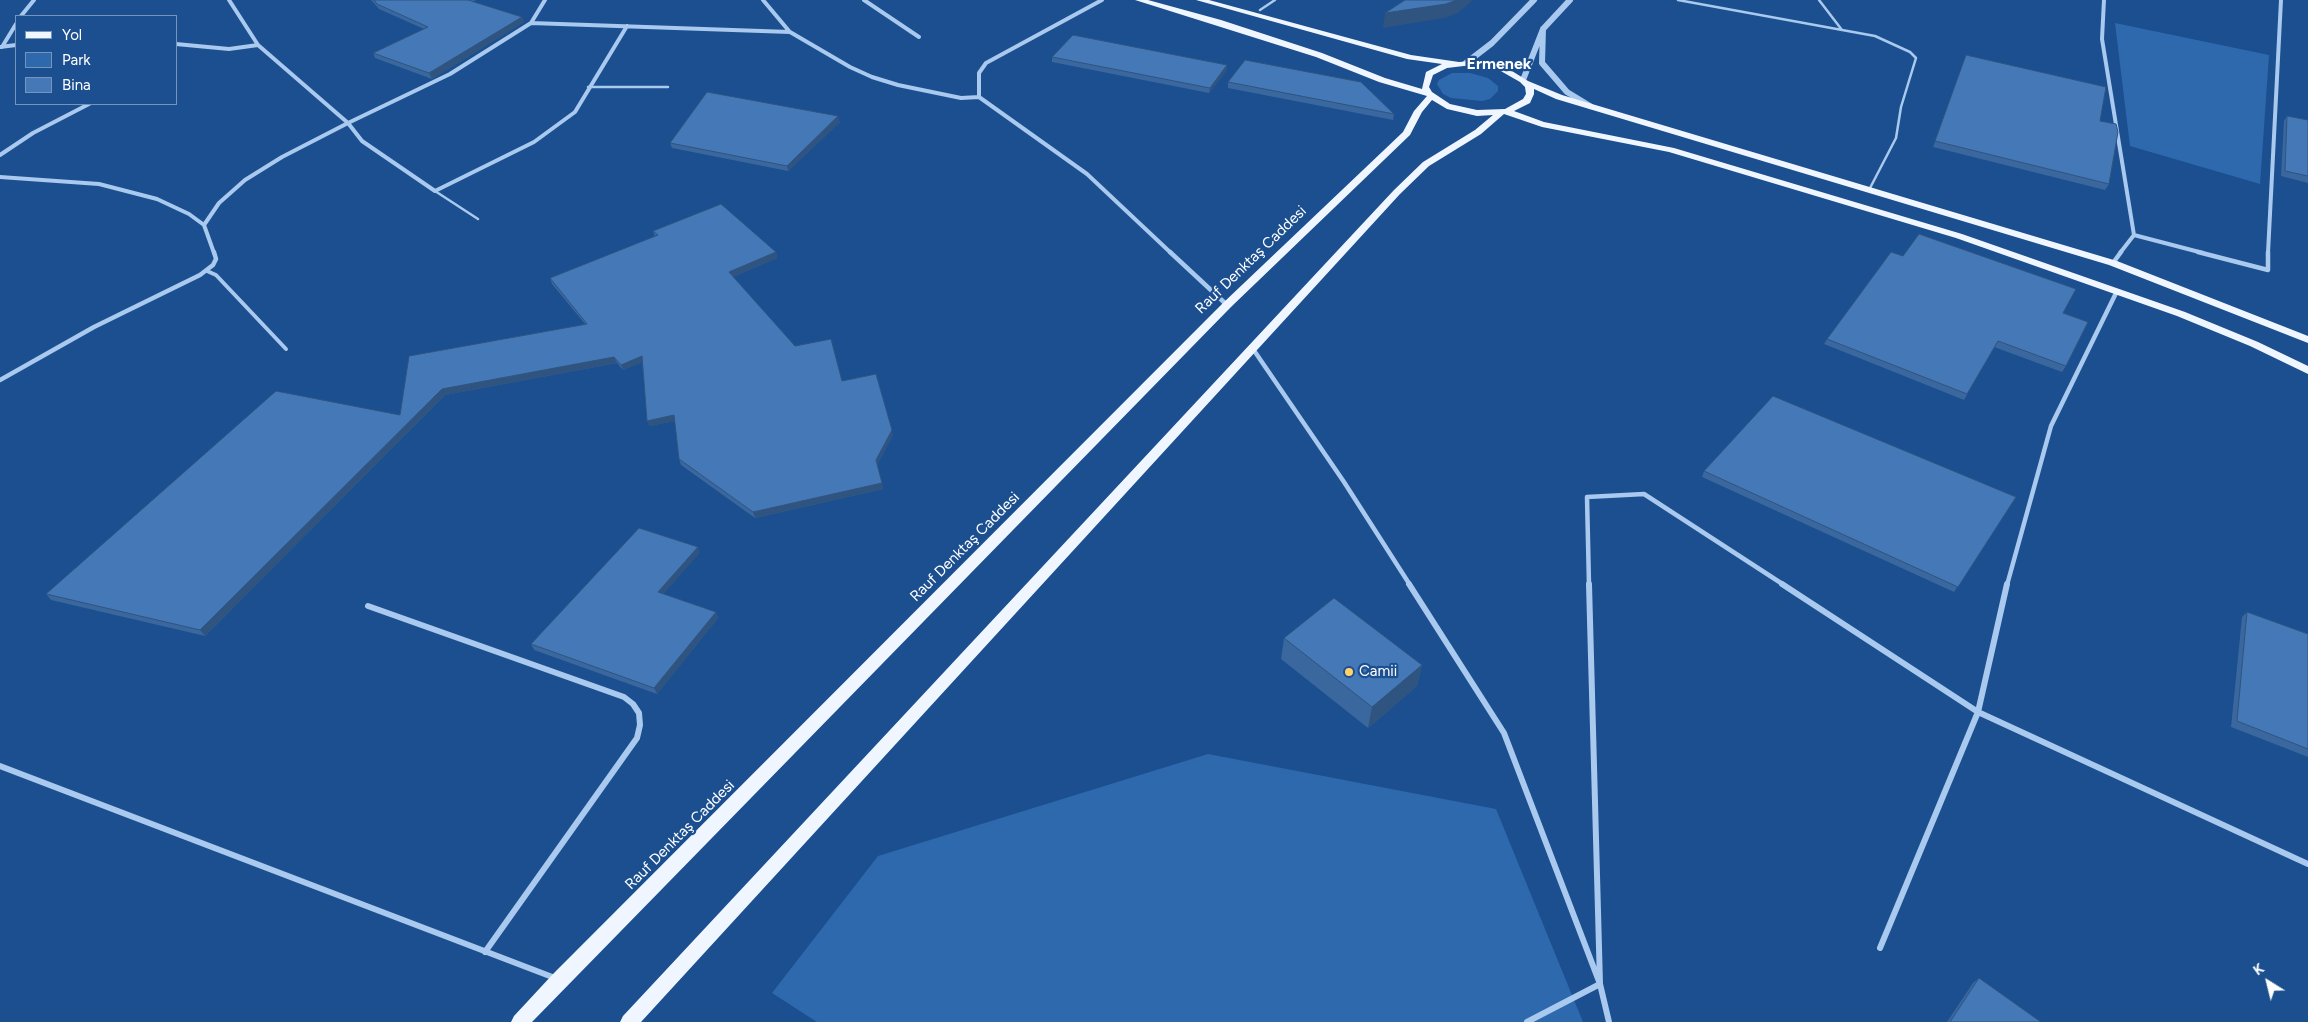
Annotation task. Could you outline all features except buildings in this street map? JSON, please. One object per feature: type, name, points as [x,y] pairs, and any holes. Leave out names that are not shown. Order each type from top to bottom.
[{"type":"main road","points":[[1139,0],[1218,22],[1319,55],[1382,80],[1430,95],[1447,106],[1461,111],[1477,113],[1504,112],[1542,124],[1671,150],[1959,236],[2118,291],[2254,344],[2308,370]]},
{"type":"main road","points":[[1200,0],[1410,57],[1501,68],[1525,82],[1559,97],[2113,263],[2308,340]]},
{"type":"main road","points":[[1430,95],[1425,87],[1429,74],[1445,66],[1462,63]]},
{"type":"main road","points":[[629,1022],[1253,349],[1396,192],[1426,164],[1478,132],[1504,112],[1527,102],[1530,94],[1525,82]]},
{"type":"main road","name":"Rauf Denktaş Caddesi","points":[[520,1022],[559,980],[1227,305],[1407,133],[1418,111],[1430,95]]},
{"type":"street","points":[[22,15],[34,0]]},
{"type":"street","points":[[229,0],[258,45],[348,123],[362,140],[384,158],[435,191],[550,132],[574,112],[627,26]]},
{"type":"street","points":[[204,226],[219,203],[244,180],[282,157],[348,123],[450,74],[531,23],[545,0]]},
{"type":"street","points":[[762,0],[790,32],[850,67],[872,77],[898,85],[961,98],[978,97],[1087,174],[1227,305]]},
{"type":"street","points":[[864,0],[919,37]]},
{"type":"street","points":[[978,97],[979,72],[986,63],[1102,0]]},
{"type":"street","points":[[1462,63],[1492,43],[1534,0]]},
{"type":"street","points":[[1525,82],[1543,29],[1570,0]]},
{"type":"street","points":[[2104,0],[2102,39],[2134,235],[2113,263]]},
{"type":"street","points":[[2134,235],[2268,270],[2269,204],[2281,0]]},
{"type":"street","points":[[531,23],[790,32]]},
{"type":"street","points":[[1,47],[15,26]]},
{"type":"street","points":[[1543,29],[1542,62],[1567,92],[1590,106]]},
{"type":"street","points":[[1,47],[15,44]]},
{"type":"street","points":[[178,44],[229,50],[258,45]]},
{"type":"street","points":[[0,155],[33,133],[87,105]]},
{"type":"street","points":[[0,177],[80,182],[128,190],[174,206],[204,226],[216,259],[207,271],[94,327],[0,380]]},
{"type":"street","points":[[1880,948],[1978,712],[2003,600],[2050,426],[2118,291]]},
{"type":"street","points":[[1253,349],[1344,482],[1504,733],[1600,984],[1609,1022]]},
{"type":"street","points":[[1600,984],[1587,497],[1644,494],[1978,712],[2308,864]]},
{"type":"street","points":[[368,606],[624,697],[634,704],[639,714],[640,725],[637,738],[485,952]]},
{"type":"street","points":[[0,766],[58,786],[559,980]]},
{"type":"street","points":[[1527,1022],[1600,984]]},
{"type":"lane","points":[[1260,10],[1275,0]]},
{"type":"lane","points":[[1678,0],[1889,40],[1910,52],[1916,58],[1901,107],[1896,138],[1869,190]]},
{"type":"lane","points":[[1819,0],[1842,30]]},
{"type":"lane","points":[[588,88],[668,87]]},
{"type":"lane","points":[[435,191],[478,219]]},
{"type":"lane","points":[[207,271],[216,275],[286,350]]},
{"type":"green space","points":[[2115,23],[2269,55],[2260,184],[2130,146]]},
{"type":"green space","points":[[1452,73],[1470,73],[1488,78],[1498,86],[1498,91],[1490,99],[1482,101],[1451,98],[1443,94],[1437,84],[1439,80]]},
{"type":"green space","points":[[1208,754],[1496,809],[1583,1022],[817,1022],[772,993],[878,856]]},
{"type":"place","name":"Camii","points":[[1349,672]]},
{"type":"district","name":"Ermenek","points":[[1499,64]]}]
